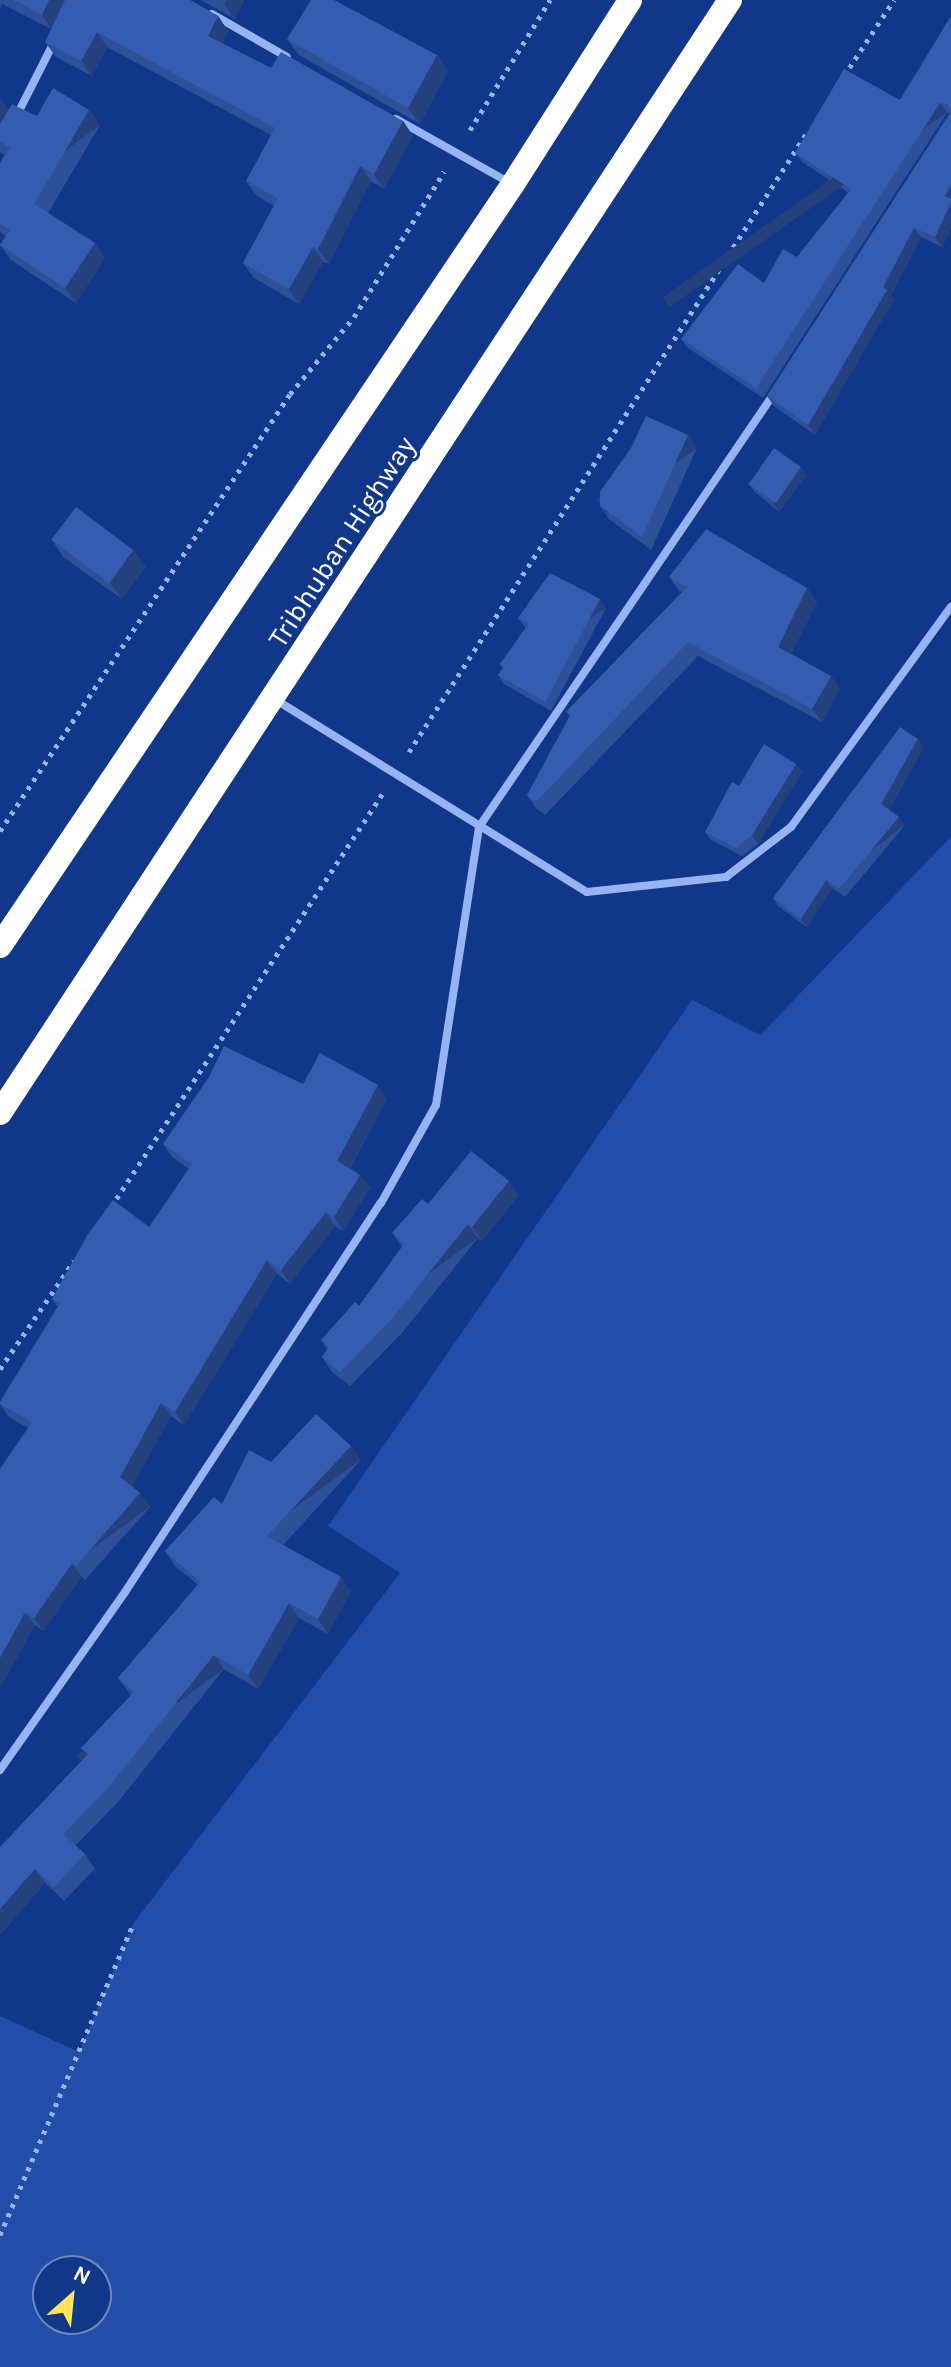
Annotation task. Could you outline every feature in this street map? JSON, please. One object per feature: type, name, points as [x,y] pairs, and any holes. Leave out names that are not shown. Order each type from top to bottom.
[{"type":"highway","name":"Tribhuban Highway","points":[[0,946],[513,184],[630,0]]},
{"type":"highway","name":"Tribhuban Highway","points":[[0,1113],[275,700],[730,0]]},
{"type":"street","points":[[200,8],[294,61]]},
{"type":"street","points":[[8,132],[62,26]]},
{"type":"street","points":[[389,114],[513,184]]},
{"type":"street","points":[[0,1770],[125,1592],[381,1203],[436,1105],[479,827],[780,384]]},
{"type":"street","points":[[275,700],[587,892],[726,877],[791,827],[951,607]]},
{"type":"path","points":[[0,831],[290,394],[354,317],[550,0]]},
{"type":"path","points":[[842,80],[894,0]]},
{"type":"path","points":[[109,1209],[395,774],[605,439],[816,120]]},
{"type":"path","points":[[0,1369],[83,1248]]},
{"type":"path","points":[[0,2235],[133,1924]]},
{"type":"shaded area","points":[[951,837],[951,2367],[0,2367],[0,2016],[79,2052],[133,1924],[400,1573],[328,1526],[692,1000],[760,1035]]},
{"type":"building","points":[[14,0],[49,0],[42,15]]},
{"type":"building","points":[[65,0],[190,0],[218,16],[208,36],[271,68],[281,52],[403,121],[374,174],[360,166],[318,249],[313,247],[289,289],[243,263],[278,198],[246,181],[275,128],[97,32],[81,61],[45,42]]},
{"type":"building","points":[[311,0],[334,0],[437,55],[408,108],[287,39]]},
{"type":"building","points":[[951,16],[951,184],[945,196],[951,199],[951,203],[935,237],[914,228],[883,287],[887,290],[808,425],[767,396],[950,113],[948,104],[940,103],[756,388],[681,339],[738,264],[764,283],[783,249],[797,257],[851,189],[795,153],[844,69],[900,100]]},
{"type":"building","points":[[53,88],[89,110],[34,204],[95,243],[65,288],[0,245],[10,230],[0,224],[0,163],[10,147],[0,142],[0,124],[12,104],[37,116]]},
{"type":"building","points":[[646,416],[688,435],[642,537],[600,506],[600,492],[631,448]]},
{"type":"building","points":[[774,448],[801,467],[776,503],[749,484]]},
{"type":"building","points":[[76,507],[134,550],[109,583],[51,540]]},
{"type":"building","points":[[706,529],[807,588],[778,647],[831,676],[812,709],[688,642],[536,802],[527,795],[571,714],[566,712],[687,587],[669,577]]},
{"type":"building","points":[[550,573],[600,599],[545,702],[498,675],[504,667],[500,664],[529,623],[518,618]]},
{"type":"building","points":[[900,727],[918,739],[881,804],[899,817],[839,889],[826,880],[801,919],[773,898]]},
{"type":"building","points":[[764,744],[796,764],[752,835],[736,848],[705,832],[732,782],[739,786]]},
{"type":"building","points":[[224,1046],[303,1084],[320,1053],[378,1085],[337,1161],[360,1175],[334,1217],[326,1212],[281,1270],[267,1260],[175,1412],[161,1403],[120,1477],[140,1493],[76,1566],[72,1563],[34,1618],[25,1612],[0,1658],[0,1469],[32,1422],[0,1402],[60,1303],[52,1299],[88,1234],[113,1200],[149,1227],[192,1164],[163,1144],[209,1077]]},
{"type":"building","points":[[471,1151],[509,1181],[472,1227],[468,1224],[392,1319],[340,1372],[322,1357],[329,1347],[321,1340],[355,1302],[359,1306],[404,1244],[392,1233],[422,1199],[428,1204]]},
{"type":"building","points":[[316,1414],[351,1446],[267,1536],[341,1577],[318,1619],[289,1603],[248,1675],[214,1655],[108,1788],[63,1834],[85,1854],[54,1887],[35,1869],[0,1909],[0,1847],[88,1754],[81,1748],[134,1692],[118,1678],[200,1582],[165,1551],[214,1497],[222,1504],[249,1450],[271,1462]]}]
